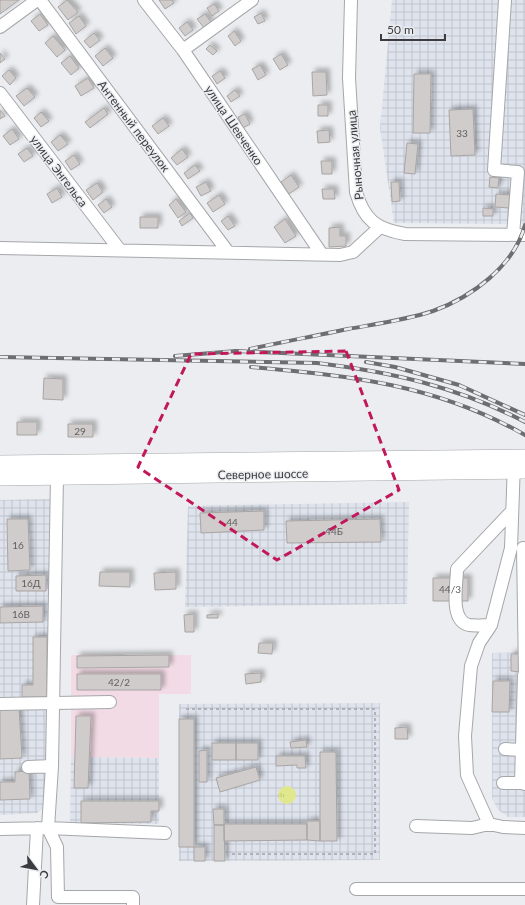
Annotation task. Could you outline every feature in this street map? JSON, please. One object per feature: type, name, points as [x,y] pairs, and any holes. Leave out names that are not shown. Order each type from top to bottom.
[{"type":"main road","name":"Северное шоссе","points":[[0,463],[57,470]]},
{"type":"main road","name":"Северное шоссе","points":[[0,478],[57,470],[519,464]]},
{"type":"street","points":[[0,27],[39,0]]},
{"type":"street","name":"Антенный переулок","points":[[39,0],[228,252]]},
{"type":"street","name":"улица Шевченко","points":[[144,0],[183,50],[321,254]]},
{"type":"street","points":[[183,50],[252,0]]},
{"type":"street","name":"Рыночная улица","points":[[351,0],[349,78],[356,192],[361,209],[380,227],[392,232],[405,234],[519,235]]},
{"type":"street","points":[[505,0],[494,170],[522,172],[519,235]]},
{"type":"street","name":"улица Энгельса","points":[[0,93],[119,249]]},
{"type":"street","points":[[0,248],[348,254],[360,247],[380,227]]},
{"type":"street","points":[[503,783],[523,783],[522,750],[524,675],[519,548],[512,511],[519,464]]},
{"type":"street","points":[[33,905],[42,828],[52,766],[57,470]]},
{"type":"street","points":[[491,625],[468,625],[459,619],[456,610],[456,569],[512,511]]},
{"type":"street","points":[[489,824],[467,775],[465,736],[471,666],[479,643],[491,625],[519,548]]},
{"type":"street","points":[[0,704],[110,702]]},
{"type":"street","points":[[505,749],[522,750]]},
{"type":"street","points":[[28,767],[52,766]]},
{"type":"street","points":[[416,826],[472,828],[489,824],[503,827],[525,828]]},
{"type":"street","points":[[42,828],[57,847],[58,897],[133,897],[133,905]]},
{"type":"street","points":[[0,829],[42,828],[165,833]]},
{"type":"street","points":[[356,889],[525,889]]},
{"type":"path","points":[[186,709],[375,709],[375,854],[230,854]]},
{"type":"highlighted area","points":[[346,351],[399,490],[277,560],[138,467],[191,354]]},
{"type":"shaded area","points":[[392,0],[525,0],[525,224],[394,223],[380,128]]},
{"type":"shaded area","points":[[52,499],[47,805],[37,813],[0,815],[0,500]]},
{"type":"shaded area","points":[[409,502],[407,604],[185,607],[188,506]]},
{"type":"shaded area","points":[[525,652],[525,817],[508,817],[498,810],[492,798],[492,653]]},
{"type":"shaded area","points":[[71,655],[191,655],[191,694],[159,694],[159,758],[71,757]]},
{"type":"shaded area","points":[[380,703],[380,860],[179,861],[179,704]]},
{"type":"shaded area","points":[[71,757],[159,758],[159,824],[70,823]]},
{"type":"green space","points":[[287,786],[293,789],[296,795],[293,801],[287,804],[281,801],[278,795],[281,789]]},
{"type":"building","points":[[0,0],[19,0],[0,14]]},
{"type":"building","points":[[67,0],[78,12],[68,20],[58,7]]},
{"type":"building","points":[[159,0],[172,0],[174,3],[165,9]]},
{"type":"building","points":[[214,4],[219,11],[212,16],[207,8]]},
{"type":"building","points":[[261,13],[265,21],[258,24],[254,17]]},
{"type":"building","points":[[40,14],[48,25],[39,31],[31,21]]},
{"type":"building","points":[[205,14],[211,22],[204,28],[197,19]]},
{"type":"building","points":[[79,16],[86,26],[76,34],[69,23]]},
{"type":"building","points":[[187,22],[193,30],[185,36],[179,28]]},
{"type":"building","points":[[234,31],[241,41],[235,46],[228,36]]},
{"type":"building","points":[[94,33],[100,40],[90,48],[84,41]]},
{"type":"building","points":[[53,36],[65,50],[57,57],[45,43]]},
{"type":"building","points":[[210,45],[217,51],[213,55],[206,49]]},
{"type":"building","points":[[105,48],[113,58],[103,66],[95,56]]},
{"type":"building","points":[[0,53],[5,59],[0,63]]},
{"type":"building","points":[[281,54],[288,65],[280,70],[273,59]]},
{"type":"building","points":[[70,56],[79,68],[71,75],[61,63]]},
{"type":"building","points":[[260,65],[266,75],[258,80],[252,69]]},
{"type":"building","points":[[9,70],[16,78],[10,85],[2,76]]},
{"type":"building","points":[[220,71],[225,78],[217,84],[212,76]]},
{"type":"building","points":[[312,72],[326,72],[327,95],[313,96]]},
{"type":"building","points":[[414,74],[431,74],[430,133],[413,133]]},
{"type":"building","points":[[88,78],[94,88],[81,96],[75,86]]},
{"type":"building","points":[[27,88],[35,97],[24,106],[16,96]]},
{"type":"building","points":[[235,90],[240,96],[231,102],[227,96]]},
{"type":"building","points":[[318,105],[328,105],[328,116],[318,116]]},
{"type":"building","points":[[104,108],[108,114],[90,128],[85,122]]},
{"type":"building","points":[[473,109],[475,155],[451,156],[449,110]]},
{"type":"building","points":[[0,110],[5,116],[0,119]]},
{"type":"building","points":[[41,112],[49,121],[41,127],[34,118]]},
{"type":"building","points":[[245,114],[250,124],[243,128],[238,117]]},
{"type":"building","points":[[163,118],[169,126],[158,134],[152,126]]},
{"type":"building","points":[[12,129],[19,139],[10,145],[3,136]]},
{"type":"building","points":[[329,130],[330,142],[318,143],[317,131]]},
{"type":"building","points":[[60,135],[68,144],[58,151],[51,142]]},
{"type":"building","points":[[407,143],[418,144],[415,174],[404,173]]},
{"type":"building","points":[[27,148],[33,156],[24,162],[18,154]]},
{"type":"building","points":[[182,149],[188,157],[177,165],[171,158]]},
{"type":"building","points":[[74,155],[80,164],[71,170],[65,161]]},
{"type":"building","points":[[321,161],[332,161],[332,174],[322,174]]},
{"type":"building","points":[[195,165],[200,171],[188,179],[184,173]]},
{"type":"building","points":[[291,175],[299,187],[289,194],[281,182]]},
{"type":"building","points":[[490,177],[499,178],[498,188],[489,187]]},
{"type":"building","points":[[206,182],[211,191],[201,196],[196,187]]},
{"type":"building","points":[[391,182],[399,182],[400,201],[392,202]]},
{"type":"building","points":[[97,183],[103,192],[93,200],[86,190]]},
{"type":"building","points":[[57,188],[62,197],[52,203],[47,194]]},
{"type":"building","points":[[322,189],[334,189],[335,199],[323,199]]},
{"type":"building","points":[[496,194],[510,195],[509,208],[495,207]]},
{"type":"building","points":[[219,195],[225,204],[213,212],[207,203]]},
{"type":"building","points":[[106,199],[112,207],[104,213],[98,205]]},
{"type":"building","points":[[176,199],[186,212],[178,218],[169,205]]},
{"type":"building","points":[[483,208],[493,209],[493,216],[483,216]]},
{"type":"building","points":[[190,213],[193,218],[182,226],[179,221]]},
{"type":"building","points":[[228,216],[235,226],[228,230],[221,221]]},
{"type":"building","points":[[140,217],[158,217],[158,228],[140,228]]},
{"type":"building","points":[[285,219],[296,236],[285,243],[274,227]]},
{"type":"building","points":[[340,227],[340,236],[346,236],[346,246],[329,247],[329,228]]},
{"type":"building","points":[[44,378],[63,379],[63,400],[43,399]]},
{"type":"building","points":[[17,422],[37,422],[37,435],[17,435]]},
{"type":"building","points":[[68,424],[93,424],[93,437],[68,437]]},
{"type":"building","points":[[264,511],[264,530],[201,533],[200,513]]},
{"type":"building","points":[[7,519],[28,519],[30,570],[8,571]]},
{"type":"building","points":[[380,519],[381,542],[287,543],[286,521]]},
{"type":"building","points":[[100,572],[130,572],[130,587],[99,586]]},
{"type":"building","points":[[176,572],[176,589],[155,590],[154,573]]},
{"type":"building","points":[[46,575],[46,591],[16,591],[16,576]]},
{"type":"building","points":[[433,578],[468,578],[468,601],[433,601]]},
{"type":"building","points":[[43,606],[43,622],[0,623],[0,607]]},
{"type":"building","points":[[194,614],[194,632],[185,632],[184,615]]},
{"type":"building","points":[[218,614],[218,618],[207,618],[207,615]]},
{"type":"building","points":[[33,637],[47,637],[47,697],[22,697],[22,685],[33,685]]},
{"type":"building","points":[[259,643],[273,643],[272,654],[258,653]]},
{"type":"building","points":[[511,654],[522,654],[521,672],[511,671]]},
{"type":"building","points":[[169,655],[169,667],[77,668],[77,656]]},
{"type":"building","points":[[261,673],[261,682],[246,684],[245,674]]},
{"type":"building","points":[[77,674],[161,674],[161,690],[77,690]]},
{"type":"building","points":[[493,681],[510,681],[509,712],[492,712]]},
{"type":"building","points":[[19,708],[22,758],[0,759],[0,709]]},
{"type":"building","points":[[76,716],[91,716],[88,788],[74,788]]},
{"type":"building","points":[[179,719],[194,719],[194,847],[179,847]]},
{"type":"building","points":[[407,727],[408,739],[395,739],[395,728]]},
{"type":"building","points":[[306,740],[307,747],[291,748],[290,742]]},
{"type":"building","points":[[212,743],[236,743],[236,760],[212,760]]},
{"type":"building","points":[[236,743],[258,743],[258,760],[236,760]]},
{"type":"building","points":[[207,750],[207,782],[199,782],[199,751]]},
{"type":"building","points":[[320,752],[336,752],[337,841],[320,841]]},
{"type":"building","points":[[276,756],[305,756],[306,768],[297,768],[297,765],[276,766]]},
{"type":"building","points":[[256,767],[260,780],[220,792],[216,778]]},
{"type":"building","points":[[29,771],[30,799],[0,800],[0,782],[15,782],[15,772]]},
{"type":"building","points":[[81,801],[159,801],[159,811],[151,811],[151,822],[81,823]]},
{"type":"building","points":[[213,809],[224,809],[224,825],[214,825]]},
{"type":"building","points":[[307,821],[320,821],[320,841],[307,840]]},
{"type":"building","points":[[224,824],[307,824],[307,840],[224,841]]},
{"type":"building","points":[[214,825],[224,825],[225,861],[214,861]]},
{"type":"building","points":[[194,847],[205,847],[205,861],[194,861]]},
{"type":"railway","points":[[250,349],[402,319],[433,311],[448,305],[490,278],[501,267],[511,254],[525,225]]},
{"type":"railway","points":[[175,356],[236,351],[525,364]]},
{"type":"railway","points":[[0,357],[317,363],[398,376],[450,390],[475,399],[525,422]]},
{"type":"railway","points":[[366,362],[395,367],[459,385],[525,415]]},
{"type":"railway","points":[[251,367],[358,379],[425,393],[458,404],[525,435]]}]
